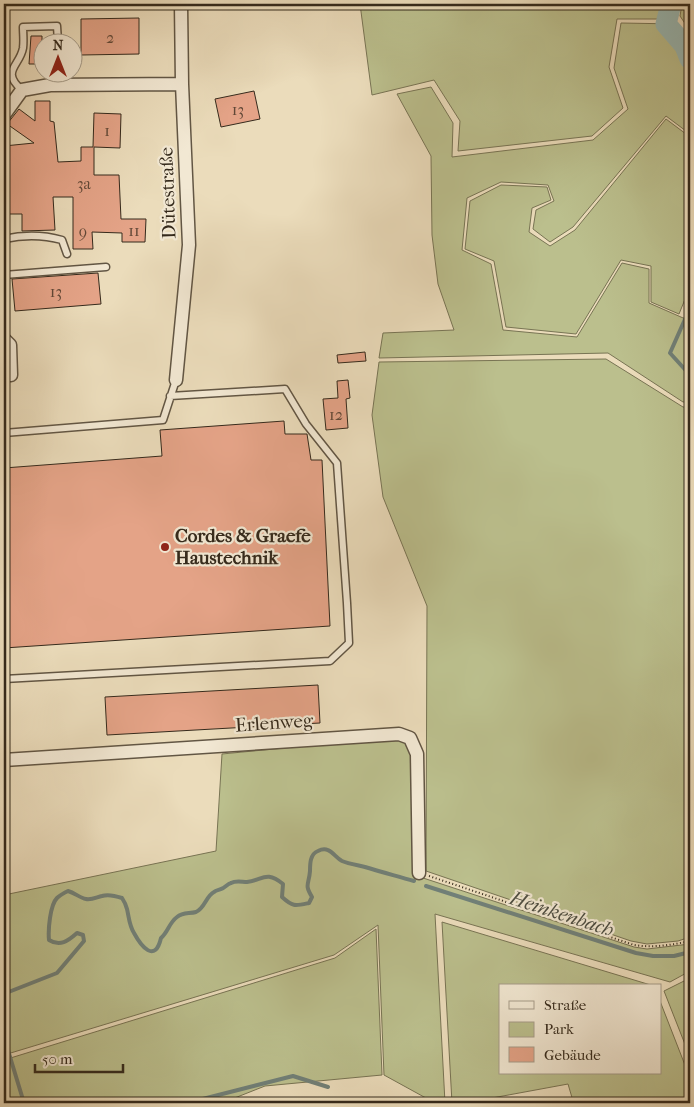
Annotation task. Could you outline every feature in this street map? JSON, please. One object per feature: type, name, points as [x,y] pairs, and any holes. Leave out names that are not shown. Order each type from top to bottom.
[{"type":"street","name":"Dütestraße","points":[[176,380],[189,245],[182,84],[181,4]]},
{"type":"street","points":[[82,80],[182,84]]},
{"type":"street","points":[[4,115],[22,90],[50,85],[54,82]]},
{"type":"street","points":[[4,338],[10,345],[11,375],[4,376]]},
{"type":"street","name":"Erlenweg","points":[[4,760],[399,734],[410,738],[417,754],[419,873]]},
{"type":"lane","points":[[22,90],[13,83],[11,74],[13,65],[20,57],[23,47],[23,27],[57,26],[57,32]]},
{"type":"lane","points":[[4,239],[16,237],[53,237],[62,240],[67,254]]},
{"type":"lane","points":[[4,275],[106,267]]},
{"type":"lane","points":[[4,433],[164,420],[176,380]]},
{"type":"lane","points":[[4,679],[330,661],[348,643],[337,463],[306,424],[285,389],[170,396]]},
{"type":"path","points":[[419,873],[634,945],[646,947],[690,941]]},
{"type":"green space","points":[[360,4],[662,4],[659,19],[617,19],[609,67],[623,108],[592,136],[458,151],[460,121],[434,80],[372,95]]},
{"type":"green space","points":[[682,4],[690,4],[690,31],[680,16]]},
{"type":"green space","points":[[621,23],[678,24],[690,41],[690,134],[666,116],[573,227],[550,242],[533,229],[536,210],[554,201],[548,185],[501,182],[467,198],[462,250],[491,264],[503,330],[577,337],[622,263],[649,269],[649,303],[690,321],[690,402],[683,402],[608,353],[379,358],[383,333],[454,330],[438,284],[432,235],[431,156],[397,94],[431,87],[453,123],[452,157],[593,140],[628,109],[614,68]]},
{"type":"green space","points":[[666,119],[690,137],[690,287],[679,314],[651,302],[651,266],[621,260],[576,334],[506,327],[494,261],[465,249],[470,201],[501,185],[547,187],[551,200],[532,208],[529,232],[550,246],[575,230]]},
{"type":"green space","points":[[606,359],[683,407],[690,407],[690,937],[678,941],[647,944],[631,941],[426,871],[427,606],[383,497],[372,415],[379,362]]},
{"type":"green space","points":[[399,737],[409,744],[413,756],[414,875],[634,947],[647,949],[690,944],[690,971],[670,982],[435,914],[445,1103],[435,1103],[384,1075],[378,925],[334,955],[4,1055],[4,895],[216,851],[222,754]]},
{"type":"green space","points":[[442,922],[647,984],[499,984],[499,1074],[662,1074],[662,1006],[690,1078],[690,1103],[565,1103],[573,1101],[568,1084],[465,1103],[452,1103]]},
{"type":"green space","points":[[376,929],[382,1075],[265,1086],[222,1103],[4,1103],[4,1060],[335,958]]},
{"type":"green space","points":[[690,978],[690,1057],[664,991]]},
{"type":"building","points":[[139,18],[139,54],[82,55],[81,19]]},
{"type":"building","points":[[31,36],[32,36],[32,64],[29,64]]},
{"type":"building","points":[[254,91],[260,119],[221,127],[215,99]]},
{"type":"building","points":[[35,101],[50,101],[50,121],[54,122],[58,162],[81,161],[81,147],[93,147],[94,113],[121,114],[120,148],[94,147],[94,175],[119,175],[121,219],[146,219],[145,242],[122,242],[122,233],[92,232],[93,249],[73,249],[73,197],[53,197],[55,230],[22,231],[22,214],[4,214],[4,146],[34,143],[7,124],[19,109],[35,121]]},
{"type":"building","points":[[98,273],[101,304],[15,311],[12,279]]},
{"type":"building","points":[[365,352],[366,361],[338,363],[337,355]]},
{"type":"building","points":[[348,380],[350,398],[346,399],[348,428],[326,430],[323,399],[338,398],[337,381]]},
{"type":"building","name":"Cordes & Graefe Haustechnik","points":[[284,421],[285,434],[307,434],[311,460],[322,460],[330,626],[4,648],[4,468],[162,456],[160,430]]},
{"type":"building","points":[[318,685],[320,723],[107,735],[105,697]]},
{"type":"waterway","points":[[671,4],[666,24],[685,46],[690,59]]},
{"type":"waterway","name":"Heinkenbach","points":[[690,308],[670,353],[690,375]]},
{"type":"waterway","name":"Heinkenbach","points":[[4,995],[57,973],[84,941],[83,935],[77,933],[64,942],[57,943],[49,940],[49,924],[53,906],[57,898],[68,891],[86,899],[107,895],[122,898],[134,933],[140,943],[152,951],[158,946],[161,938],[177,917],[182,914],[196,912],[211,894],[233,882],[247,882],[265,877],[272,878],[283,884],[282,897],[289,903],[297,905],[309,903],[312,897],[308,887],[311,860],[315,852],[322,850],[329,850],[345,862],[414,881]]},
{"type":"waterway","name":"Heinkenbach","points":[[426,886],[636,953],[653,956],[674,956],[690,952]]},
{"type":"waterway","points":[[4,1037],[24,1103]]},
{"type":"waterway","points":[[187,1103],[293,1076],[328,1087]]},
{"type":"place","name":"Cordes & Graefe Haustechnik","points":[[165,547]]}]
